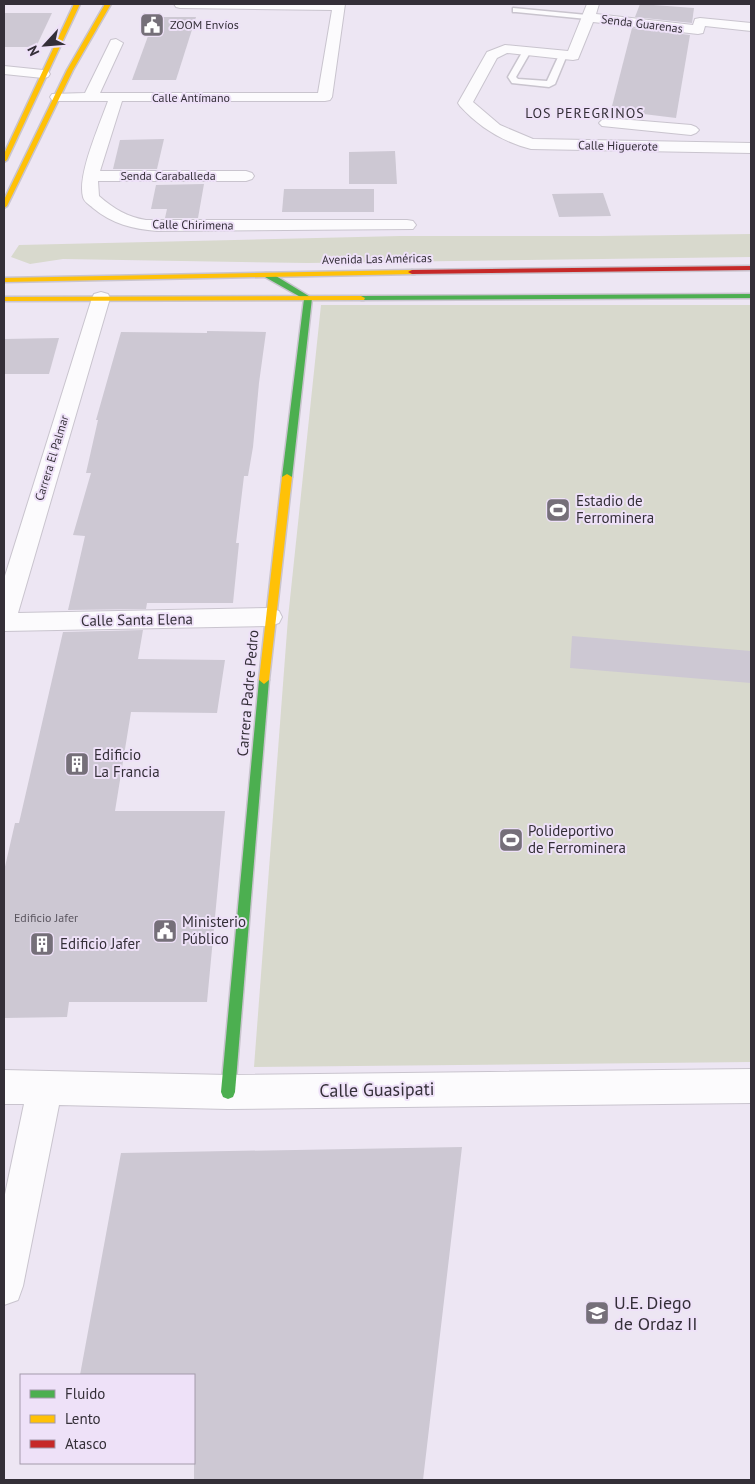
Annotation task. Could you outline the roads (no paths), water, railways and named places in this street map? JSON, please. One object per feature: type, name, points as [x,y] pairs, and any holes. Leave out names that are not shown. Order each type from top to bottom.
[{"type":"street","points":[[4,160],[43,74],[78,4]]},
{"type":"street","points":[[4,206],[70,70],[108,4]]},
{"type":"street","points":[[180,4],[338,5]]},
{"type":"street","points":[[527,51],[573,56],[593,4]]},
{"type":"street","name":"Calle Antímano","points":[[57,97],[325,98],[338,5]]},
{"type":"street","name":"Senda Guarenas","points":[[587,17],[698,30],[700,22],[751,27]]},
{"type":"street","points":[[90,98],[116,43]]},
{"type":"street","name":"Calle Higuerote","points":[[527,51],[505,49],[492,55],[465,103],[488,125],[511,138],[531,144],[751,148]]},
{"type":"street","points":[[4,70],[43,74]]},
{"type":"street","name":"Calle Chirimena","points":[[116,98],[90,176],[92,198],[106,211],[126,223],[157,226],[407,225]]},
{"type":"street","points":[[608,123],[751,136]]},
{"type":"street","name":"Senda Caraballeda","points":[[90,176],[246,176]]},
{"type":"street","points":[[4,268],[53,279]]},
{"type":"street","name":"Avenida Las Américas","points":[[4,280],[751,268]]},
{"type":"street","points":[[268,275],[308,298]]},
{"type":"street","points":[[4,299],[751,296]]},
{"type":"street","name":"Carrera El Palmar","points":[[4,618],[101,298]]},
{"type":"street","name":"Carrera Padre Pedro","points":[[228,1092],[270,617],[308,298]]},
{"type":"street","name":"Calle Santa Elena","points":[[4,622],[270,617]]},
{"type":"street","name":"Calle Guasipati","points":[[4,1087],[228,1092],[751,1086]]},
{"type":"street","points":[[4,1286],[14,1190],[45,1088]]},
{"type":"lane","points":[[516,10],[587,17]]},
{"type":"lane","points":[[527,51],[512,77],[515,81],[549,84],[552,82],[563,55]]},
{"type":"place","name":"ZOOM Envíos","points":[[152,25]]},
{"type":"place","name":"Estadio de Ferrominera","points":[[558,510]]},
{"type":"place","name":"Edificio La Francia","points":[[77,764]]},
{"type":"place","name":"Polideportivo de Ferrominera","points":[[511,840]]},
{"type":"place","name":"Ministerio Público","points":[[165,931]]},
{"type":"place","name":"Edificio Jafer","points":[[42,944]]},
{"type":"place","name":"U.E. Diego de Ordaz II","points":[[597,1313]]},
{"type":"district","name":"LOS PEREGRINOS","points":[[585,113]]}]
